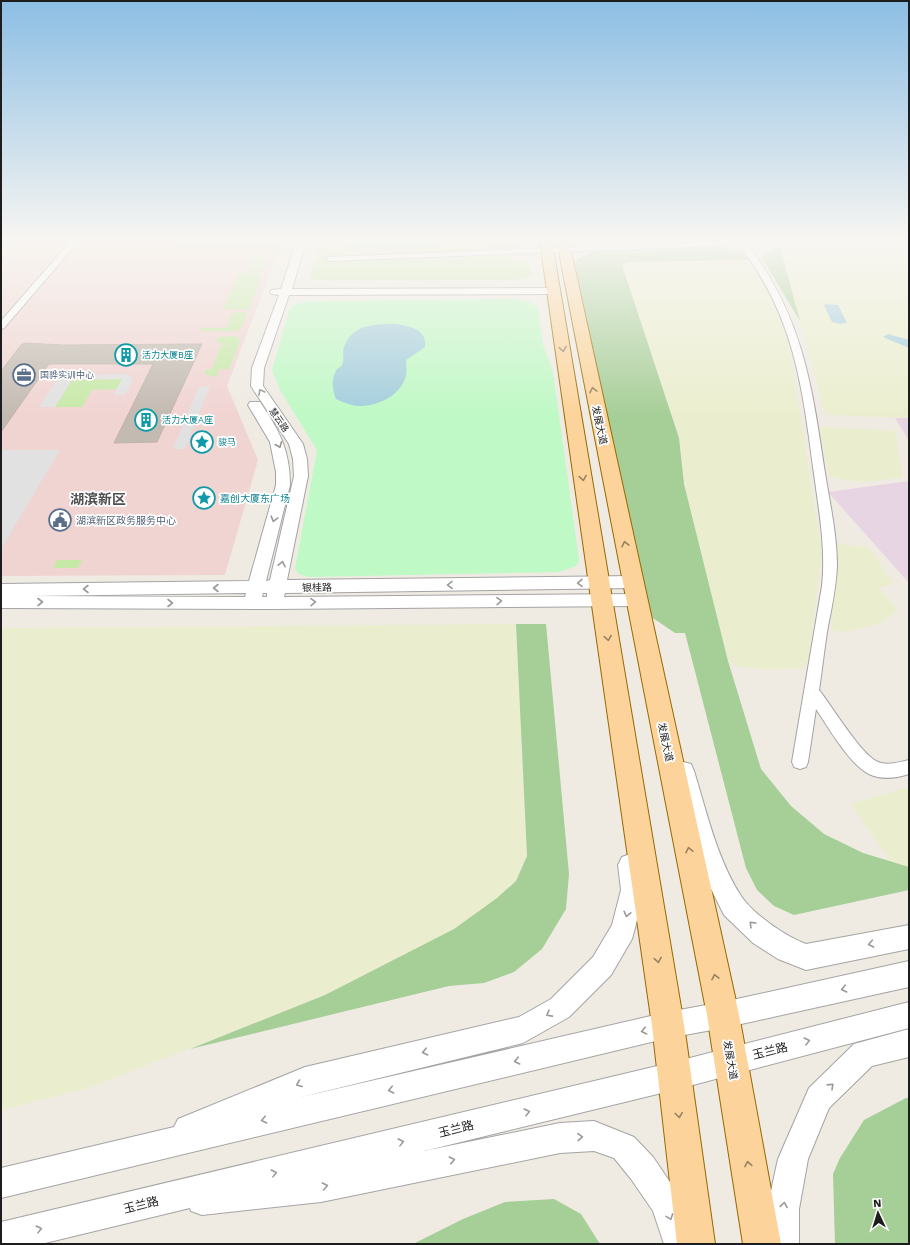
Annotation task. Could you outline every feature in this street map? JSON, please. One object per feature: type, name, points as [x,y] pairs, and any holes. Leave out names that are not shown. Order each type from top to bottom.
[{"type":"main road","points":[[556,300],[668,1025],[696,1244]]},
{"type":"main road","name":"发展大道","points":[[575,300],[723,1015],[762,1244]]},
{"type":"street","points":[[1,326],[24,300]]},
{"type":"street","name":"慧云路","points":[[254,595],[283,485],[284,467],[282,454],[278,443],[245,383],[277,300]]},
{"type":"street","name":"慧云路","points":[[275,595],[301,476],[300,459],[296,444],[260,393],[256,381],[258,368],[278,300]]},
{"type":"street","points":[[780,300],[789,322],[802,370],[814,435],[830,557],[826,600],[800,762]]},
{"type":"street","name":"银桂路","points":[[1,590],[254,595],[635,591]]},
{"type":"street","name":"银桂路","points":[[1,602],[254,595]]},
{"type":"street","points":[[653,679],[715,873],[733,906],[762,934],[787,950],[806,957],[909,937]]},
{"type":"street","points":[[136,1151],[305,1081],[523,1029],[560,1008],[602,966],[623,930],[633,890],[614,681]]},
{"type":"street","points":[[812,690],[862,759],[875,769],[900,770],[909,767]]},
{"type":"street","points":[[1,1183],[668,1025],[723,1015],[909,974]]},
{"type":"street","name":"玉兰路","points":[[1,1238],[674,1076],[909,1015]]},
{"type":"street","points":[[783,1244],[783,1209],[793,1159],[819,1098],[864,1054],[909,1043]]},
{"type":"street","points":[[133,1207],[321,1187],[560,1138],[594,1136],[624,1147],[642,1168],[665,1202],[680,1244]]},
{"type":"shaded area","points":[[1,300],[260,300],[227,386],[258,460],[225,575],[1,576]]},
{"type":"shaded area","points":[[634,300],[774,300],[787,331],[822,553],[808,661],[803,668],[767,670],[737,666],[728,661],[684,484],[679,438]]},
{"type":"shaded area","points":[[794,300],[909,300],[909,418],[828,415],[824,410]]},
{"type":"shaded area","points":[[123,374],[130,376],[133,381],[125,395],[114,395],[122,379],[72,380],[55,407],[41,407],[40,405],[58,378],[62,376]]},
{"type":"shaded area","points":[[210,386],[185,449],[173,449],[198,389],[201,387]]},
{"type":"shaded area","points":[[895,418],[909,418],[909,441]]},
{"type":"shaded area","points":[[819,427],[895,431],[903,478],[859,482],[829,477]]},
{"type":"shaded area","points":[[1,450],[60,450],[1,549]]},
{"type":"shaded area","points":[[909,481],[909,583],[828,492]]},
{"type":"shaded area","points":[[836,544],[869,547],[893,584],[879,588],[897,609],[892,615],[882,622],[859,629],[842,632],[831,630]]},
{"type":"shaded area","points":[[516,624],[527,856],[516,881],[497,898],[454,929],[325,995],[89,1088],[1,1110],[1,628]]},
{"type":"shaded area","points":[[909,787],[909,867],[891,862],[851,804]]},
{"type":"green space","points":[[227,300],[252,300],[249,309],[223,309]]},
{"type":"green space","points":[[524,300],[535,305],[538,308],[543,345],[553,372],[579,560],[576,566],[559,572],[309,577],[299,574],[295,569],[317,450],[280,390],[272,370],[289,311],[293,305],[308,301]]},
{"type":"green space","points":[[583,300],[634,300],[679,438],[684,484],[728,661],[761,769],[791,806],[824,834],[863,853],[909,867],[909,890],[794,915],[774,906],[757,890],[746,868],[685,633],[675,633],[650,616]]},
{"type":"green space","points":[[787,300],[794,300],[800,321]]},
{"type":"green space","points":[[233,312],[248,312],[241,328],[236,331],[200,331],[202,328],[226,328]]},
{"type":"green space","points":[[234,336],[241,339],[229,369],[219,369],[216,377],[204,374],[206,369],[212,369],[222,343],[216,343],[218,337]]},
{"type":"green space","points":[[123,379],[117,389],[92,390],[82,407],[55,407],[72,380]]},
{"type":"green space","points":[[57,560],[82,560],[78,568],[53,568]]},
{"type":"green space","points":[[516,624],[546,624],[569,874],[566,909],[542,949],[514,972],[484,983],[449,986],[190,1049],[325,995],[454,929],[497,898],[516,881],[527,856]]},
{"type":"green space","points":[[906,1098],[909,1098],[909,1244],[835,1244],[833,1174],[840,1158],[864,1120]]},
{"type":"green space","points":[[554,1199],[581,1214],[600,1244],[413,1244],[463,1219],[505,1202]]},
{"type":"water","points":[[824,305],[838,305],[847,323],[840,324],[832,322]]},
{"type":"water","points":[[381,324],[396,324],[417,330],[421,333],[425,341],[425,347],[406,360],[406,375],[404,382],[399,389],[387,399],[372,405],[357,406],[336,399],[333,380],[335,372],[343,363],[343,349],[348,339],[359,330],[366,327]]},
{"type":"water","points":[[888,334],[909,340],[909,348],[883,337]]},
{"type":"building","points":[[25,343],[63,345],[202,344],[157,442],[114,443],[153,364],[49,364],[1,432],[1,371],[21,345]]},
{"type":"place","name":"活力大厦B座","points":[[126,355]]},
{"type":"place","name":"国骅实训中心","points":[[24,375]]},
{"type":"place","name":"活力大厦A座","points":[[146,420]]},
{"type":"place","name":"骏马","points":[[202,442]]},
{"type":"place","name":"嘉创大厦东广场","points":[[204,498]]},
{"type":"place","name":"湖滨新区政务服务中心","points":[[60,520]]},
{"type":"district","name":"湖滨新区","points":[[98,499]]}]
